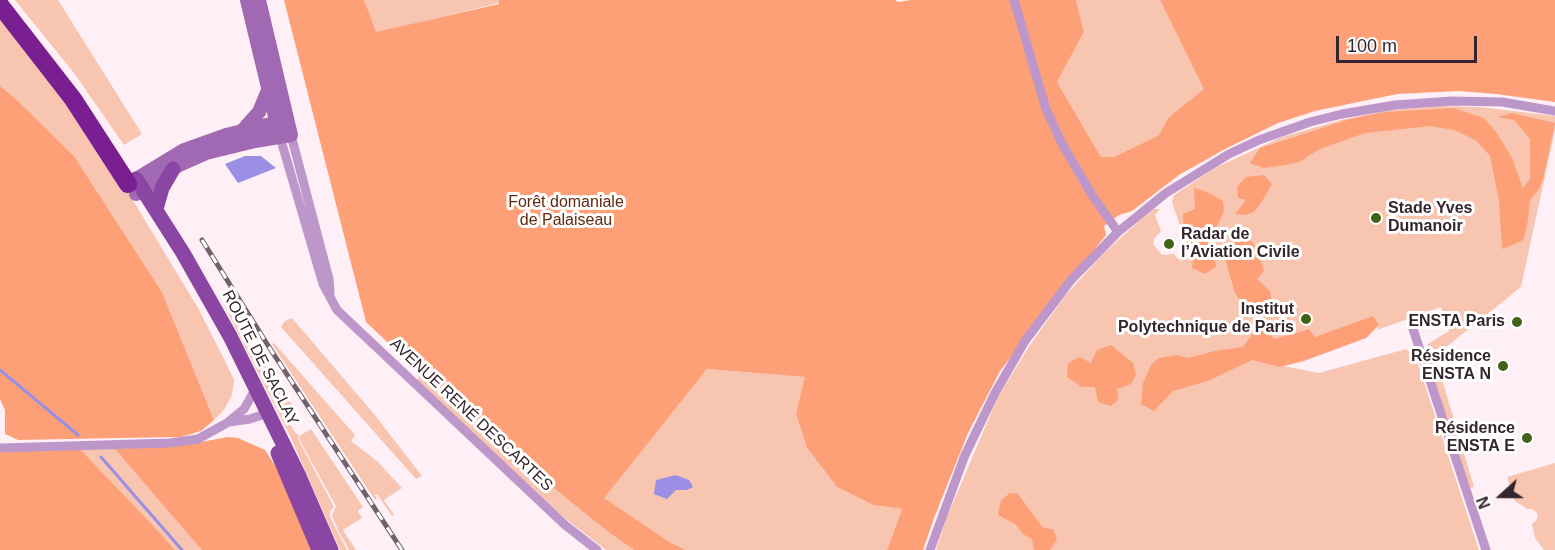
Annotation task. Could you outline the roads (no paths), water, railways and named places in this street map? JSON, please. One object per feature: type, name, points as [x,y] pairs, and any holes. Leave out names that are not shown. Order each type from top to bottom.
[{"type":"highway","points":[[8,0],[75,86],[136,186]]},
{"type":"highway","points":[[0,5],[73,99],[136,186]]},
{"type":"main road","points":[[247,0],[269,88],[282,122]]},
{"type":"main road","points":[[136,186],[206,153],[285,136],[259,0]]},
{"type":"main road","points":[[241,132],[259,112],[269,88]]},
{"type":"main road","points":[[136,186],[184,150],[282,122]]},
{"type":"main road","points":[[156,209],[162,188],[173,169]]},
{"type":"main road","name":"ROUTE DE SACLAY","points":[[136,186],[156,209],[230,336],[253,393]]},
{"type":"main road","name":"ROUTE DE SACLAY","points":[[136,186],[298,474],[331,550]]},
{"type":"main road","name":"ROUTE DE SACLAY","points":[[264,415],[276,450],[319,550]]},
{"type":"street","points":[[1014,0],[1035,74],[1054,126],[1098,205],[1118,232]]},
{"type":"street","points":[[930,550],[965,455],[995,393],[1025,341],[1071,280],[1118,232],[1166,193],[1229,154],[1259,140],[1310,122],[1369,108],[1422,102],[1502,102],[1555,111]]},
{"type":"street","name":"AVENUE RENÉ DESCARTES","points":[[285,136],[329,279],[331,298],[344,317],[351,321],[407,377],[565,525],[597,550]]},
{"type":"street","points":[[1413,329],[1486,550]]},
{"type":"street","points":[[0,448],[181,442],[198,439],[227,423],[244,409],[253,393]]},
{"type":"street","points":[[227,423],[264,415]]},
{"type":"waterway","points":[[0,370],[78,435]]},
{"type":"waterway","points":[[101,457],[182,550]]},
{"type":"railway","points":[[202,240],[402,550]]},
{"type":"place","name":"Stade Yves Dumanoir","points":[[1376,218]]},
{"type":"place","name":"Radar de l’Aviation Civile","points":[[1169,244]]},
{"type":"place","name":"Institut Polytechnique de Paris","points":[[1306,319]]},
{"type":"place","name":"ENSTA Paris","points":[[1517,322]]},
{"type":"place","name":"Résidence ENSTA N","points":[[1503,366]]},
{"type":"place","name":"Résidence ENSTA E","points":[[1527,438]]},
{"type":"park label","name":"Forêt domaniale de Palaiseau","points":[[566,212]]}]
